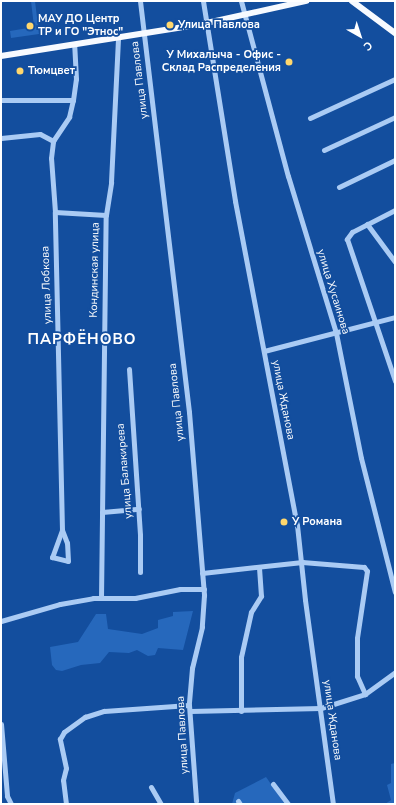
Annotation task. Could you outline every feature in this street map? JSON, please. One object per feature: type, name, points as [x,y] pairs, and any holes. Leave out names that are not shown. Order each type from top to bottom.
[{"type":"main road","points":[[1,56],[206,24],[244,16],[281,4],[306,1]]},
{"type":"main road","points":[[352,1],[395,33]]},
{"type":"street","name":"улица Павлова","points":[[140,1],[189,412],[204,589],[202,627],[192,668],[190,708],[196,802]]},
{"type":"street","name":"улица Жданова","points":[[203,1],[235,201],[297,525],[305,600],[333,804]]},
{"type":"street","name":"улица Хусаинова","points":[[241,1],[288,176],[336,333],[360,458],[395,592]]},
{"type":"street","name":"Кондинская улица","points":[[101,598],[106,215],[111,182],[118,38]]},
{"type":"street","name":"улица Лобкова","points":[[62,530],[52,557],[68,561],[67,543],[62,530],[55,212],[51,158],[53,141],[69,117],[73,100],[76,79],[74,45]]},
{"type":"street","points":[[310,118],[395,78]]},
{"type":"street","points":[[1,100],[73,100]]},
{"type":"street","points":[[324,150],[395,117]]},
{"type":"street","points":[[1,138],[40,134],[53,141]]},
{"type":"street","points":[[339,186],[395,160]]},
{"type":"street","points":[[395,210],[352,232],[347,239],[395,381]]},
{"type":"street","points":[[55,212],[106,215]]},
{"type":"street","points":[[367,224],[395,262]]},
{"type":"street","points":[[264,351],[376,323],[395,316]]},
{"type":"street","name":"улица Балакирева","points":[[129,369],[139,509],[140,572]]},
{"type":"street","points":[[102,512],[139,509]]},
{"type":"street","points":[[202,573],[302,562],[306,564],[364,567],[367,571],[357,646],[357,676],[365,694]]},
{"type":"street","points":[[241,711],[241,657],[251,612],[261,596],[260,567]]},
{"type":"street","points":[[1,621],[60,604],[101,598],[136,598],[180,589],[204,589]]},
{"type":"street","points":[[66,804],[63,780],[66,768],[61,735],[85,717],[104,711],[130,708],[190,708],[241,711],[321,708],[365,694],[395,672]]},
{"type":"street","points":[[1,724],[4,797],[12,804]]},
{"type":"street","points":[[273,784],[288,804]]},
{"type":"street","points":[[151,787],[161,804]]},
{"type":"shaded area","points":[[31,1],[35,1],[39,34],[11,38],[10,31],[34,27]]},
{"type":"shaded area","points":[[193,611],[183,650],[158,648],[155,655],[148,656],[137,650],[129,653],[109,652],[100,663],[81,665],[62,671],[56,670],[52,665],[50,647],[78,642],[96,614],[106,614],[108,629],[142,634],[158,628],[158,620],[173,616],[173,612]]},
{"type":"shaded area","points":[[395,763],[395,804],[385,804],[391,800],[387,785],[391,783],[391,764]]},
{"type":"shaded area","points":[[266,777],[285,804],[232,804],[235,793]]},
{"type":"place","name":"Улица Павлова","points":[[170,25]]},
{"type":"place","name":"МАУ ДО Центр ТР и ГО \"Этнос\"","points":[[30,26]]},
{"type":"place","name":"У Михалыча - Офис - Склад Распределения","points":[[289,62]]},
{"type":"place","name":"Тюмцвет","points":[[20,71]]},
{"type":"place","name":"У Романа","points":[[284,522]]},
{"type":"district","name":"ПАРФЁНОВО","points":[[82,340]]}]
